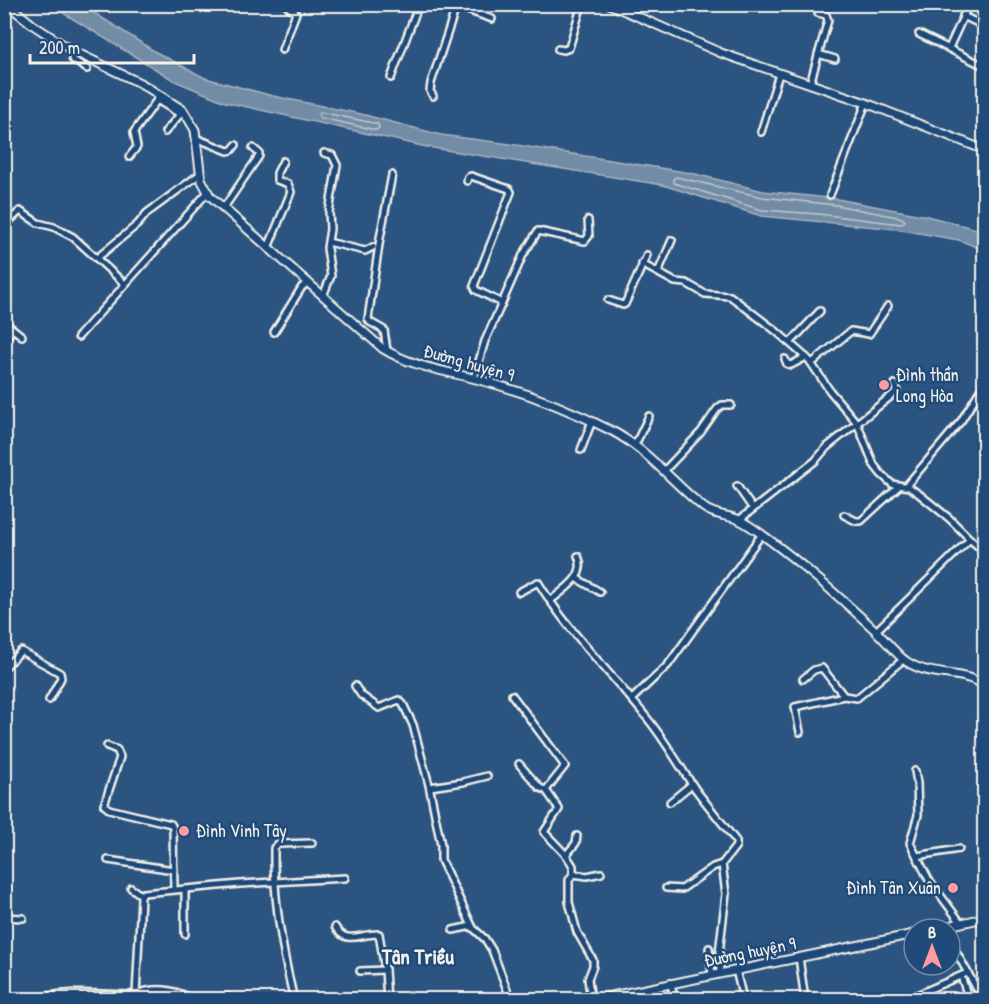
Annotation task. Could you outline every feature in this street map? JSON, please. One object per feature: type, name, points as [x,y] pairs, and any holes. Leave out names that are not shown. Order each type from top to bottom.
[{"type":"street","name":"Đường huyện 9","points":[[7,4],[33,25],[73,51],[142,84],[182,112],[193,124],[198,140],[200,174],[207,193],[387,351],[401,359],[426,367],[474,378],[519,393],[592,421],[635,445],[709,512],[739,520],[762,534],[811,573],[904,659],[919,669],[969,678],[984,685]]},
{"type":"street","points":[[282,50],[296,13],[285,4]]},
{"type":"street","points":[[391,78],[419,4]]},
{"type":"street","points":[[433,96],[430,91],[431,83],[457,4]]},
{"type":"street","points":[[462,4],[467,10],[492,19]]},
{"type":"street","points":[[558,49],[567,50],[582,4]]},
{"type":"street","points":[[609,4],[624,7],[721,53],[866,103],[984,148]]},
{"type":"street","points":[[810,84],[828,21],[826,15],[818,13],[819,4]]},
{"type":"street","points":[[949,48],[969,4]]},
{"type":"street","points":[[963,16],[984,26]]},
{"type":"street","points":[[919,34],[984,66]]},
{"type":"street","points":[[73,51],[72,59],[87,69]]},
{"type":"street","points":[[818,54],[835,59]]},
{"type":"street","points":[[761,132],[778,74]]},
{"type":"street","points":[[129,157],[137,147],[134,132],[157,100],[182,112],[165,132]]},
{"type":"street","points":[[830,195],[866,103]]},
{"type":"street","points":[[198,140],[228,151],[236,145]]},
{"type":"street","points":[[223,209],[259,156],[253,148]]},
{"type":"street","points":[[323,296],[331,276],[327,248],[329,212],[337,165],[332,155],[324,153]]},
{"type":"street","points":[[268,248],[291,192],[288,184],[277,180],[282,160]]},
{"type":"street","points":[[97,258],[138,224],[147,213],[200,174]]},
{"type":"street","points":[[387,351],[384,330],[368,319],[392,175]]},
{"type":"street","points":[[467,181],[471,176],[510,190],[474,286],[476,290],[502,303]]},
{"type":"street","points":[[78,337],[207,193]]},
{"type":"street","points":[[4,226],[20,211],[38,224],[64,231],[125,284]]},
{"type":"street","points":[[474,378],[485,341],[523,255],[538,231],[585,241],[589,236],[588,220]]},
{"type":"street","points":[[658,272],[672,240]]},
{"type":"street","points":[[328,242],[360,250],[370,250],[373,247]]},
{"type":"street","points":[[608,300],[625,304],[646,255]]},
{"type":"street","points":[[642,264],[675,282],[686,283],[705,294],[730,296],[790,343],[812,363],[831,392],[858,425],[880,474],[886,480],[919,494],[984,552]]},
{"type":"street","points":[[274,332],[302,287],[308,283]]},
{"type":"street","points":[[812,363],[851,331],[868,334],[888,306]]},
{"type":"street","points":[[790,343],[820,311]]},
{"type":"street","points":[[4,322],[22,336]]},
{"type":"street","points":[[4,340],[13,328]]},
{"type":"street","points":[[784,359],[787,364],[791,365],[806,357]]},
{"type":"street","points":[[739,520],[815,461],[827,447],[858,425],[895,393],[897,389],[895,384]]},
{"type":"street","points":[[844,515],[861,521],[903,486],[961,421],[984,384]]},
{"type":"street","points":[[664,471],[701,432],[717,409],[722,405],[731,405]]},
{"type":"street","points":[[635,445],[650,416]]},
{"type":"street","points":[[581,450],[592,421]]},
{"type":"street","points":[[737,486],[753,509]]},
{"type":"street","points":[[632,699],[668,665],[762,534]]},
{"type":"street","points":[[876,631],[970,539]]},
{"type":"street","points":[[550,601],[576,578],[581,565],[578,556]]},
{"type":"street","points":[[576,578],[600,592]]},
{"type":"street","points":[[519,592],[537,581],[596,659],[632,699],[670,747],[692,784],[736,841],[736,846],[722,864],[713,867],[682,889],[666,888]]},
{"type":"street","points":[[4,668],[21,651],[60,673],[61,678],[49,700]]},
{"type":"street","points":[[800,732],[795,707],[844,696],[859,697],[904,659]]},
{"type":"street","points":[[803,679],[814,670],[822,668],[844,696]]},
{"type":"street","points":[[355,686],[361,695],[379,708],[399,700],[403,704],[413,725],[430,787],[441,845],[441,860],[472,926],[492,950],[511,999]]},
{"type":"street","points":[[512,695],[565,766],[546,790]]},
{"type":"street","points":[[107,746],[117,750],[120,758],[104,805],[109,809],[171,824],[174,890]]},
{"type":"street","points":[[519,764],[540,789],[546,790],[559,809],[544,832],[566,855],[573,866],[573,874],[569,880],[569,902],[577,932],[593,960],[588,976],[591,999]]},
{"type":"street","points":[[915,771],[918,815],[909,841],[929,880],[957,917]]},
{"type":"street","points":[[430,787],[487,776]]},
{"type":"street","points":[[670,802],[692,784]]},
{"type":"street","points":[[566,855],[576,843],[577,836]]},
{"type":"street","points":[[294,999],[284,958],[273,882],[274,848],[275,845],[312,843]]},
{"type":"street","points":[[916,856],[958,849]]},
{"type":"street","points":[[108,860],[174,870]]},
{"type":"street","points":[[716,974],[726,894],[722,864]]},
{"type":"street","points":[[573,874],[587,876],[601,873]]},
{"type":"street","points":[[141,895],[185,889],[345,878]]},
{"type":"street","points":[[131,888],[141,895]]},
{"type":"street","points":[[185,889],[185,934]]},
{"type":"street","points":[[136,995],[141,895]]},
{"type":"street","points":[[4,917],[23,918]]},
{"type":"street","points":[[962,923],[984,918]]},
{"type":"street","points":[[453,930],[472,926]]},
{"type":"street","points":[[335,927],[343,937],[379,934],[387,999]]},
{"type":"street","name":"Đường huyện 9","points":[[591,999],[902,936]]},
{"type":"street","points":[[709,948],[716,974]]},
{"type":"street","points":[[799,957],[805,999]]},
{"type":"street","points":[[962,964],[978,991]]},
{"type":"street","points":[[360,971],[385,970]]},
{"type":"street","points":[[736,970],[742,995]]},
{"type":"street","points":[[962,975],[967,973]]},
{"type":"street","points":[[905,999],[958,977]]},
{"type":"street","points":[[960,977],[969,999]]},
{"type":"street","points":[[670,983],[673,994],[678,999]]},
{"type":"street","points":[[32,999],[53,994],[83,997],[107,993],[136,995],[149,991],[163,991],[184,994],[191,999]]},
{"type":"street","points":[[206,999],[228,997],[234,999]]},
{"type":"street","points":[[694,999],[699,999]]},
{"type":"water","points":[[50,5],[82,5],[154,51],[205,78],[273,96],[361,114],[441,135],[691,173],[763,191],[837,199],[927,216],[984,231],[984,250],[959,240],[896,229],[761,216],[663,185],[427,147],[225,102],[175,81]]},
{"type":"place","name":"Đình thần Long Hòa","points":[[884,385]]},
{"type":"place","name":"Đình Vinh Tây","points":[[184,831]]},
{"type":"place","name":"Đình Tân Xuân","points":[[953,888]]},
{"type":"district","name":"Tân Triều","points":[[418,957]]}]
